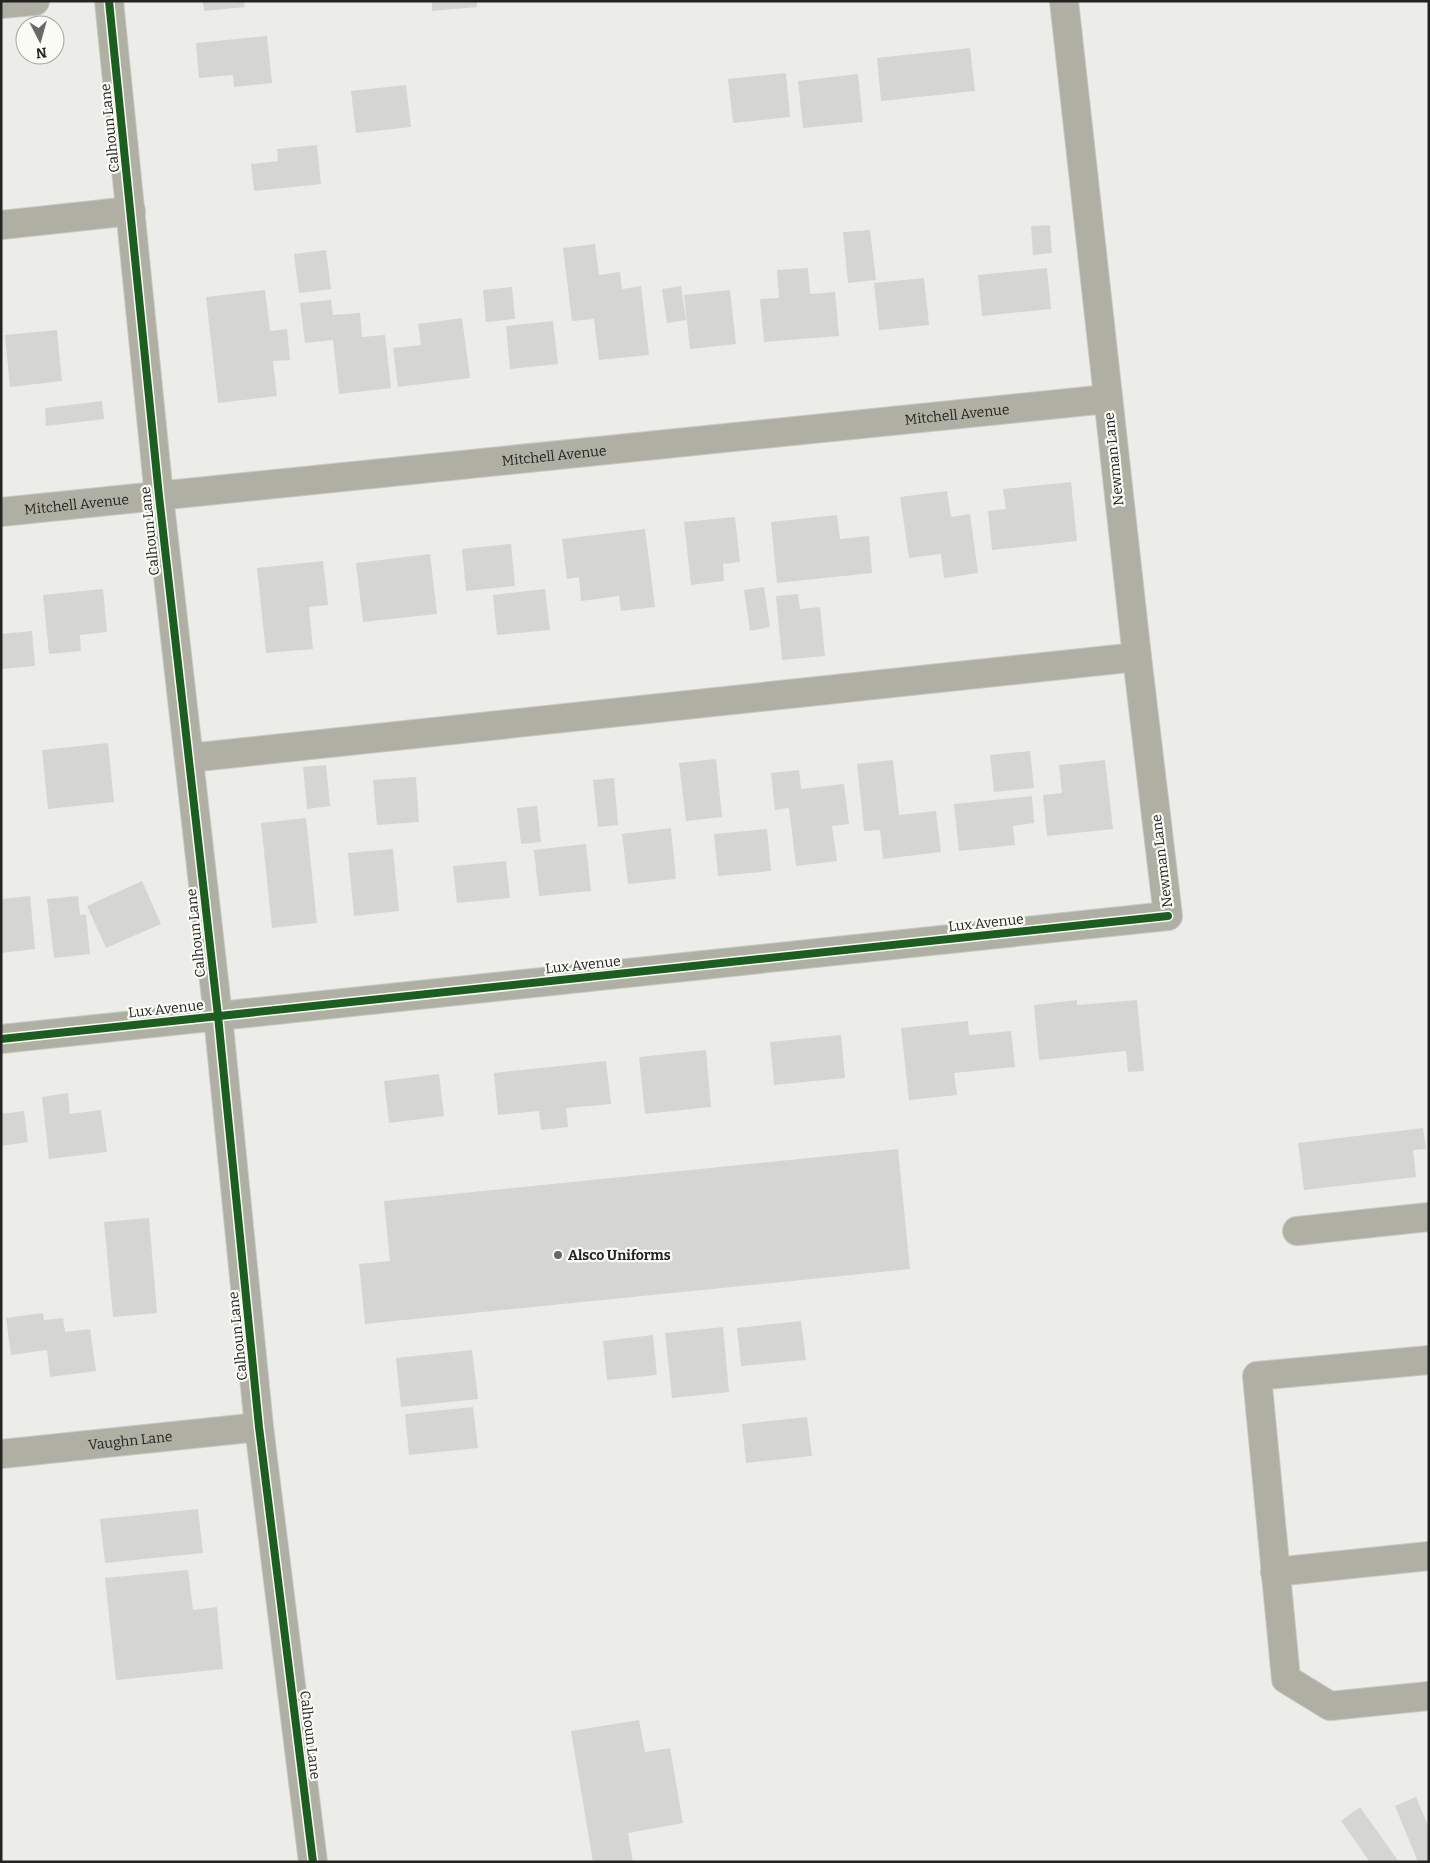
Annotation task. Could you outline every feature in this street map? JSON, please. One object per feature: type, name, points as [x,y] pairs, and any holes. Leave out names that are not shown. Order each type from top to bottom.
[{"type":"street","points":[[1,4],[35,1]]},
{"type":"street","name":"Calhoun Lane","points":[[109,1],[159,496],[218,1016],[259,1427],[313,1862]]},
{"type":"street","name":"Newman Lane","points":[[1064,1],[1136,657],[1168,916]]},
{"type":"street","points":[[1,225],[131,211]]},
{"type":"street","name":"Mitchell Avenue","points":[[1,512],[1107,399]]},
{"type":"street","points":[[189,758],[1136,657]]},
{"type":"street","name":"Lux Avenue","points":[[1,1039],[1168,916]]},
{"type":"street","points":[[1297,1231],[1429,1217]]},
{"type":"street","points":[[1429,1360],[1257,1376],[1286,1679],[1330,1706],[1429,1696]]},
{"type":"street","name":"Vaughn Lane","points":[[1,1454],[259,1427]]},
{"type":"street","points":[[1275,1572],[1429,1556]]},
{"type":"building","points":[[203,1],[244,1],[245,7],[204,11]]},
{"type":"building","points":[[432,1],[477,1],[477,7],[432,11]]},
{"type":"building","points":[[267,36],[272,83],[234,87],[233,75],[199,78],[196,43]]},
{"type":"building","points":[[970,48],[975,91],[881,101],[877,58]]},
{"type":"building","points":[[786,73],[790,117],[733,123],[728,79]]},
{"type":"building","points":[[858,74],[863,122],[803,128],[798,81]]},
{"type":"building","points":[[406,85],[411,127],[356,133],[351,91]]},
{"type":"building","points":[[317,145],[321,184],[254,191],[251,164],[278,161],[277,149]]},
{"type":"building","points":[[1050,225],[1052,253],[1033,255],[1031,226]]},
{"type":"building","points":[[870,230],[876,280],[848,283],[843,232]]},
{"type":"building","points":[[595,244],[599,275],[620,272],[622,289],[641,286],[649,355],[599,360],[594,319],[572,321],[563,248]]},
{"type":"building","points":[[326,250],[331,289],[299,293],[294,254]]},
{"type":"building","points":[[808,268],[810,294],[835,292],[839,336],[764,342],[760,299],[779,298],[777,270]]},
{"type":"building","points":[[1047,268],[1051,309],[982,316],[978,275]]},
{"type":"building","points":[[924,278],[929,325],[879,330],[874,283]]},
{"type":"building","points":[[681,286],[686,320],[667,323],[662,289]]},
{"type":"building","points":[[512,287],[515,319],[486,322],[483,290]]},
{"type":"building","points":[[265,290],[270,331],[287,329],[290,360],[273,361],[277,396],[218,403],[206,297]]},
{"type":"building","points":[[730,290],[736,344],[690,349],[684,295]]},
{"type":"building","points":[[331,300],[333,315],[360,313],[362,337],[385,335],[391,388],[339,394],[333,340],[305,343],[300,303]]},
{"type":"building","points":[[462,318],[470,378],[398,387],[393,348],[421,345],[418,324]]},
{"type":"building","points":[[553,321],[558,364],[510,369],[506,326]]},
{"type":"building","points":[[57,330],[62,381],[10,387],[5,335]]},
{"type":"building","points":[[102,401],[104,419],[46,426],[45,408]]},
{"type":"building","points":[[1071,482],[1077,541],[992,550],[988,511],[1006,509],[1003,489]]},
{"type":"building","points":[[947,491],[951,517],[970,514],[978,573],[944,578],[941,554],[909,558],[900,497]]},
{"type":"building","points":[[837,515],[840,539],[869,536],[872,573],[777,583],[771,522]]},
{"type":"building","points":[[735,517],[740,562],[723,564],[724,581],[691,585],[684,522]]},
{"type":"building","points":[[645,529],[655,607],[621,611],[619,596],[581,601],[579,577],[567,579],[562,539]]},
{"type":"building","points":[[511,544],[515,586],[466,591],[462,549]]},
{"type":"building","points":[[430,554],[437,614],[363,622],[356,563]]},
{"type":"building","points":[[323,561],[328,605],[309,607],[313,649],[266,653],[257,568]]},
{"type":"building","points":[[764,587],[770,627],[750,631],[744,590]]},
{"type":"building","points":[[103,589],[107,632],[80,635],[81,651],[49,654],[43,595]]},
{"type":"building","points":[[545,589],[550,630],[497,635],[493,595]]},
{"type":"building","points":[[798,594],[800,609],[820,607],[825,656],[782,660],[776,596]]},
{"type":"building","points":[[32,631],[35,666],[1,669],[1,634]]},
{"type":"building","points":[[108,743],[114,802],[48,809],[42,750]]},
{"type":"building","points":[[1030,751],[1034,788],[994,792],[990,755]]},
{"type":"building","points":[[716,759],[722,817],[686,821],[679,763]]},
{"type":"building","points":[[893,760],[899,815],[936,811],[941,852],[883,859],[880,830],[864,831],[857,764]]},
{"type":"building","points":[[1105,760],[1113,829],[1047,836],[1043,795],[1062,793],[1059,765]]},
{"type":"building","points":[[326,765],[330,806],[307,809],[303,767]]},
{"type":"building","points":[[799,770],[801,789],[844,784],[849,824],[832,826],[837,861],[796,866],[789,808],[775,810],[771,773]]},
{"type":"building","points":[[416,777],[419,822],[377,825],[373,780]]},
{"type":"building","points":[[614,778],[618,825],[598,827],[593,780]]},
{"type":"building","points":[[1032,796],[1034,823],[1013,826],[1015,845],[959,851],[954,804]]},
{"type":"building","points":[[537,806],[541,842],[521,844],[517,808]]},
{"type":"building","points":[[306,818],[317,923],[272,928],[261,823]]},
{"type":"building","points":[[671,828],[676,879],[628,884],[622,834]]},
{"type":"building","points":[[767,829],[771,871],[718,876],[714,834]]},
{"type":"building","points":[[586,844],[591,891],[539,896],[534,850]]},
{"type":"building","points":[[393,849],[399,911],[354,916],[348,853]]},
{"type":"building","points":[[506,861],[510,898],[457,903],[453,866]]},
{"type":"building","points":[[142,881],[161,924],[106,948],[87,906]]},
{"type":"building","points":[[30,896],[35,949],[1,953],[1,899]]},
{"type":"building","points":[[78,896],[80,915],[86,914],[90,954],[54,958],[47,899]]},
{"type":"building","points":[[1077,1000],[1077,1005],[1137,1000],[1144,1071],[1128,1072],[1126,1051],[1039,1060],[1034,1005]]},
{"type":"building","points":[[968,1021],[969,1035],[1011,1031],[1015,1067],[954,1073],[957,1095],[909,1100],[901,1028]]},
{"type":"building","points":[[841,1035],[845,1078],[774,1085],[770,1042]]},
{"type":"building","points":[[706,1050],[711,1107],[645,1114],[639,1057]]},
{"type":"building","points":[[606,1061],[611,1104],[566,1108],[568,1127],[541,1130],[539,1111],[498,1115],[494,1073]]},
{"type":"building","points":[[439,1074],[444,1116],[389,1123],[384,1081]]},
{"type":"building","points":[[68,1093],[70,1114],[101,1110],[107,1152],[49,1159],[42,1097]]},
{"type":"building","points":[[24,1111],[28,1142],[1,1146],[1,1114]]},
{"type":"building","points":[[1423,1128],[1426,1149],[1413,1150],[1416,1177],[1304,1190],[1298,1143]]},
{"type":"building","points":[[898,1149],[910,1269],[365,1324],[359,1264],[390,1261],[384,1201]]},
{"type":"building","points":[[149,1218],[157,1313],[113,1317],[104,1222]]},
{"type":"building","points":[[43,1313],[44,1320],[63,1318],[65,1332],[90,1329],[96,1371],[50,1377],[47,1350],[11,1355],[6,1318]]},
{"type":"building","points":[[801,1321],[806,1360],[741,1366],[737,1328]]},
{"type":"building","points":[[723,1327],[729,1392],[672,1398],[665,1333]]},
{"type":"building","points":[[653,1335],[657,1375],[607,1380],[603,1341]]},
{"type":"building","points":[[472,1350],[478,1399],[401,1407],[396,1358]]},
{"type":"building","points":[[473,1407],[478,1448],[409,1455],[405,1414]]},
{"type":"building","points":[[807,1417],[812,1456],[746,1463],[742,1424]]},
{"type":"building","points":[[198,1509],[203,1553],[105,1563],[100,1519]]},
{"type":"building","points":[[188,1570],[193,1610],[217,1607],[223,1669],[116,1680],[105,1578]]},
{"type":"building","points":[[639,1720],[645,1752],[670,1748],[683,1823],[628,1833],[633,1862],[593,1862],[571,1731]]},
{"type":"building","points":[[1416,1797],[1429,1828],[1429,1862],[1418,1862],[1395,1806]]},
{"type":"building","points":[[1360,1807],[1399,1862],[1370,1862],[1341,1821]]},
{"type":"cycle path","points":[[109,1],[159,496],[218,1016],[259,1427],[313,1862]]},
{"type":"cycle path","points":[[1,1039],[1168,916]]},
{"type":"place","name":"Alsco Uniforms","points":[[558,1255]]}]
